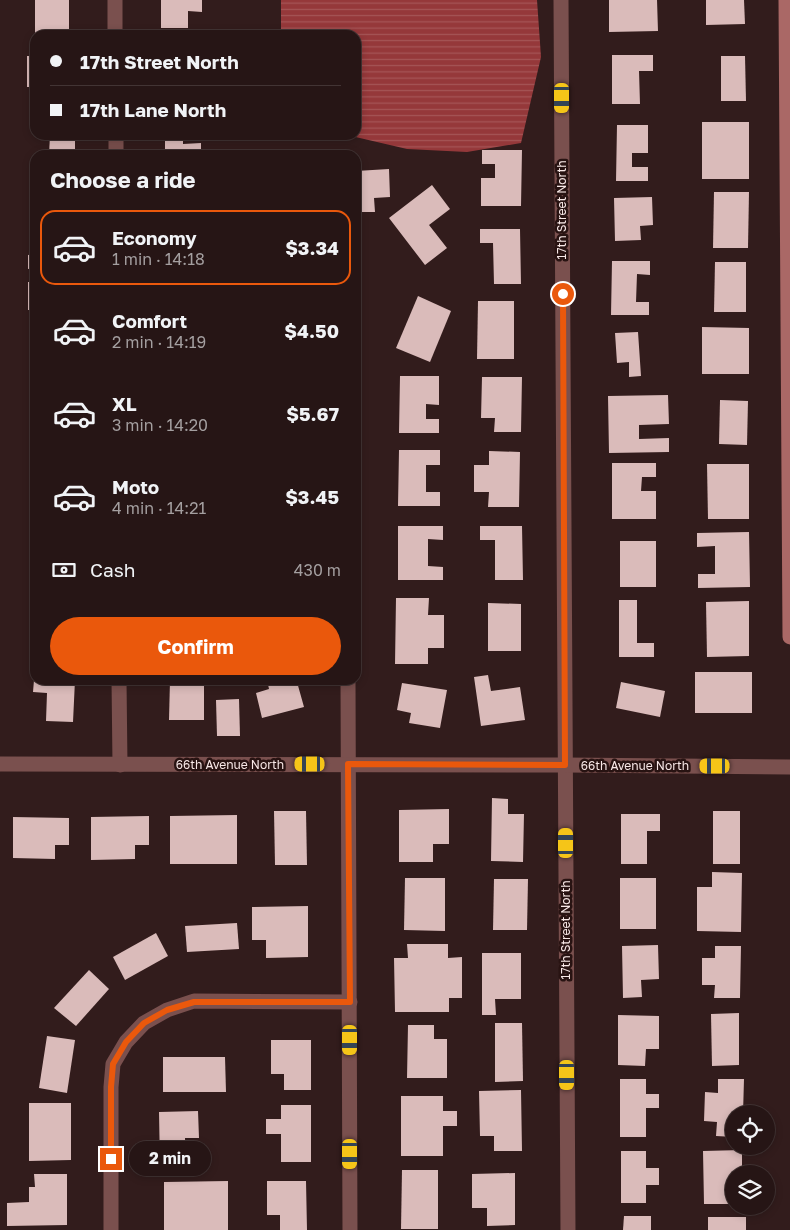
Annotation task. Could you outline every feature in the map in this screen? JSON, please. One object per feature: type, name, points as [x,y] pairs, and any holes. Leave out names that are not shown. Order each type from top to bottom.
[{"type":"street","points":[[115,0],[116,30]]},
{"type":"street","name":"17th Street North","points":[[561,0],[568,1230]]},
{"type":"street","points":[[786,0],[790,637]]},
{"type":"street","points":[[119,685],[120,765]]},
{"type":"street","points":[[348,685],[350,1230]]},
{"type":"street","name":"66th Avenue North","points":[[0,764],[790,767]]},
{"type":"street","points":[[111,1230],[111,1087],[113,1064],[126,1042],[144,1023],[167,1010],[194,1002],[350,1002]]},
{"type":"shaded area","points":[[281,0],[537,0],[541,57],[521,143],[467,152],[407,149],[361,138],[361,30],[281,30]]},
{"type":"building","points":[[35,0],[69,0],[69,30],[35,30]]},
{"type":"building","points":[[161,0],[202,0],[202,12],[188,11],[188,28],[161,28]]},
{"type":"building","points":[[609,0],[657,0],[658,31],[609,32]]},
{"type":"building","points":[[706,0],[744,0],[745,24],[706,25]]},
{"type":"building","points":[[612,55],[653,55],[653,71],[639,71],[640,104],[612,104]]},
{"type":"building","points":[[27,56],[30,56],[30,87],[27,87]]},
{"type":"building","points":[[721,56],[745,56],[746,101],[721,101]]},
{"type":"building","points":[[702,122],[749,122],[749,179],[702,179]]},
{"type":"building","points":[[617,125],[648,125],[648,153],[632,153],[632,167],[648,167],[648,181],[616,181]]},
{"type":"building","points":[[50,140],[75,140],[75,150],[49,150]]},
{"type":"building","points":[[165,140],[183,140],[183,144],[201,143],[201,150],[165,150]]},
{"type":"building","points":[[482,150],[522,150],[521,206],[481,206],[481,178],[495,178],[495,164],[482,164]]},
{"type":"building","points":[[389,169],[390,197],[374,198],[375,212],[361,212],[361,171]]},
{"type":"building","points":[[432,185],[450,209],[429,225],[447,248],[425,265],[389,218]]},
{"type":"building","points":[[714,192],[749,192],[748,248],[713,248]]},
{"type":"building","points":[[652,197],[653,225],[640,226],[641,240],[615,241],[614,198]]},
{"type":"building","points":[[480,229],[520,229],[521,284],[494,284],[493,243],[480,243]]},
{"type":"building","points":[[28,255],[30,255],[30,269],[28,269]]},
{"type":"building","points":[[612,261],[650,261],[650,275],[637,274],[636,302],[649,302],[649,315],[611,315]]},
{"type":"building","points":[[715,262],[746,262],[746,312],[714,312]]},
{"type":"building","points":[[28,282],[30,282],[30,310],[28,310]]},
{"type":"building","points":[[418,296],[451,311],[430,362],[396,348]]},
{"type":"building","points":[[478,301],[514,301],[514,359],[477,359]]},
{"type":"building","points":[[702,327],[749,328],[749,374],[702,374]]},
{"type":"building","points":[[638,332],[641,376],[629,377],[629,362],[617,363],[615,333]]},
{"type":"building","points":[[400,376],[439,376],[439,405],[426,404],[426,419],[439,419],[439,433],[399,433]]},
{"type":"building","points":[[482,377],[522,377],[521,432],[494,432],[495,418],[481,418]]},
{"type":"building","points":[[668,395],[669,424],[639,425],[639,439],[669,438],[669,452],[609,453],[608,396]]},
{"type":"building","points":[[720,400],[748,401],[747,445],[719,444]]},
{"type":"building","points":[[399,450],[440,450],[440,465],[426,465],[426,492],[440,492],[440,506],[398,506]]},
{"type":"building","points":[[489,451],[520,452],[519,507],[488,507],[489,492],[474,492],[474,465],[489,465]]},
{"type":"building","points":[[612,463],[656,463],[656,477],[642,477],[641,491],[656,491],[656,519],[612,519]]},
{"type":"building","points":[[707,464],[749,464],[749,519],[708,519]]},
{"type":"building","points":[[398,526],[443,526],[443,540],[428,539],[428,566],[443,567],[443,580],[398,580]]},
{"type":"building","points":[[480,526],[522,526],[523,580],[495,580],[495,540],[480,540]]},
{"type":"building","points":[[749,532],[750,587],[698,588],[698,574],[715,574],[715,546],[697,547],[697,533]]},
{"type":"building","points":[[620,541],[656,541],[656,587],[620,587]]},
{"type":"building","points":[[396,598],[429,598],[428,615],[444,615],[444,648],[428,648],[428,664],[395,664]]},
{"type":"building","points":[[619,600],[637,600],[637,643],[654,643],[654,657],[619,657]]},
{"type":"building","points":[[749,601],[749,656],[707,657],[706,602]]},
{"type":"building","points":[[488,603],[521,604],[521,651],[488,651]]},
{"type":"building","points":[[695,672],[752,672],[752,713],[695,713]]},
{"type":"building","points":[[488,675],[491,691],[520,687],[525,720],[481,726],[474,677]]},
{"type":"building","points":[[621,682],[665,691],[660,717],[616,708]]},
{"type":"building","points":[[402,683],[447,690],[440,728],[409,723],[411,713],[397,710]]},
{"type":"building","points":[[34,685],[75,685],[73,722],[46,721],[47,693],[33,692]]},
{"type":"building","points":[[170,685],[204,685],[204,720],[169,720]]},
{"type":"building","points":[[268,685],[298,685],[304,707],[262,718],[256,693],[269,689]]},
{"type":"building","points":[[239,699],[240,736],[217,736],[216,700]]},
{"type":"building","points":[[492,798],[508,799],[508,814],[524,814],[523,862],[491,861]]},
{"type":"building","points":[[449,809],[449,844],[433,844],[433,862],[399,862],[399,810]]},
{"type":"building","points":[[274,811],[306,811],[307,865],[275,865]]},
{"type":"building","points":[[713,811],[740,811],[740,864],[713,864]]},
{"type":"building","points":[[621,814],[660,814],[660,831],[647,831],[647,864],[621,864]]},
{"type":"building","points":[[237,815],[237,864],[170,864],[170,816]]},
{"type":"building","points":[[149,816],[149,845],[135,845],[135,859],[91,860],[91,817]]},
{"type":"building","points":[[13,817],[69,818],[69,845],[55,845],[55,859],[13,858]]},
{"type":"building","points":[[712,872],[742,873],[741,932],[697,931],[697,887],[712,887]]},
{"type":"building","points":[[405,878],[445,878],[445,931],[404,930]]},
{"type":"building","points":[[620,878],[656,878],[656,929],[620,929]]},
{"type":"building","points":[[494,879],[528,879],[527,930],[493,930]]},
{"type":"building","points":[[308,906],[308,957],[266,958],[266,940],[252,940],[252,907]]},
{"type":"building","points":[[237,923],[239,949],[187,952],[185,926]]},
{"type":"building","points":[[156,933],[168,956],[125,980],[113,957]]},
{"type":"building","points":[[407,944],[448,944],[448,958],[462,957],[462,998],[449,998],[449,1012],[395,1012],[394,958],[408,958]]},
{"type":"building","points":[[658,945],[659,979],[641,980],[642,997],[623,998],[622,946]]},
{"type":"building","points":[[715,946],[741,946],[740,998],[714,998],[715,985],[702,985],[702,958],[715,958]]},
{"type":"building","points":[[482,953],[521,953],[521,999],[495,999],[496,1015],[482,1015]]},
{"type":"building","points":[[89,970],[109,989],[76,1026],[54,1008]]},
{"type":"building","points":[[739,1013],[739,1065],[712,1066],[711,1014]]},
{"type":"building","points":[[618,1015],[659,1016],[659,1049],[646,1049],[645,1066],[618,1065]]},
{"type":"building","points":[[495,1023],[522,1023],[523,1081],[495,1082]]},
{"type":"building","points":[[408,1025],[434,1025],[434,1039],[447,1039],[447,1078],[407,1078]]},
{"type":"building","points":[[47,1036],[75,1040],[67,1093],[39,1088]]},
{"type":"building","points":[[271,1040],[311,1040],[311,1090],[284,1090],[284,1074],[271,1074]]},
{"type":"building","points":[[163,1057],[225,1057],[226,1092],[163,1092]]},
{"type":"building","points":[[620,1079],[646,1079],[646,1094],[659,1094],[659,1108],[646,1108],[646,1137],[620,1137]]},
{"type":"building","points":[[718,1079],[744,1079],[743,1105],[725,1105],[725,1136],[716,1136],[717,1122],[704,1121],[705,1092],[718,1093]]},
{"type":"building","points":[[521,1090],[522,1151],[494,1151],[494,1136],[480,1136],[479,1091]]},
{"type":"building","points":[[401,1096],[443,1096],[443,1111],[457,1111],[457,1126],[443,1126],[443,1156],[401,1156]]},
{"type":"building","points":[[29,1103],[71,1103],[71,1160],[29,1161]]},
{"type":"building","points":[[281,1105],[311,1105],[311,1162],[281,1162],[281,1134],[266,1134],[266,1119],[281,1119]]},
{"type":"building","points":[[198,1111],[199,1138],[185,1138],[186,1165],[160,1166],[159,1112]]},
{"type":"building","points":[[725,1150],[725,1155],[742,1155],[742,1165],[725,1165],[725,1204],[704,1204],[703,1151]]},
{"type":"building","points":[[621,1151],[646,1151],[646,1168],[659,1168],[659,1185],[646,1185],[646,1203],[621,1203]]},
{"type":"building","points":[[402,1170],[438,1170],[438,1229],[401,1229]]},
{"type":"building","points":[[515,1173],[515,1225],[487,1226],[487,1208],[472,1208],[472,1174]]},
{"type":"building","points":[[34,1174],[67,1174],[67,1225],[7,1226],[7,1203],[29,1202],[29,1187],[35,1187]]},
{"type":"building","points":[[228,1181],[228,1230],[164,1230],[164,1182]]},
{"type":"building","points":[[267,1181],[306,1181],[307,1230],[280,1230],[280,1215],[267,1215]]},
{"type":"building","points":[[624,1216],[651,1216],[651,1230],[623,1230]]},
{"type":"building","points":[[708,1217],[746,1217],[746,1230],[708,1230]]},
{"type":"route","points":[[111,1159],[111,1087],[113,1064],[126,1042],[144,1023],[167,1010],[194,1002],[350,1002],[348,764],[565,765],[563,294]]}]
